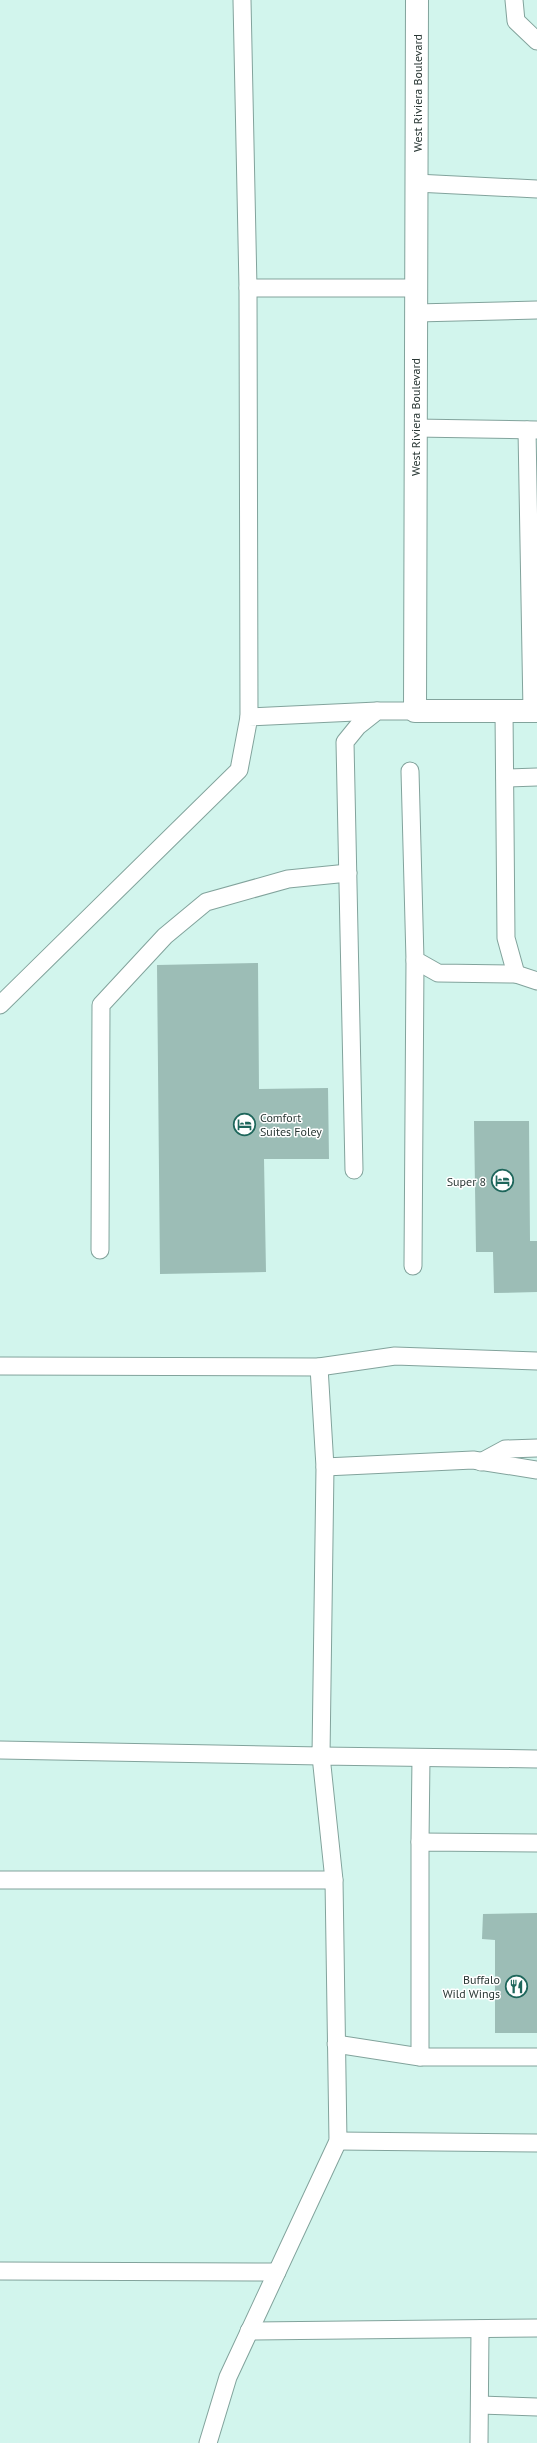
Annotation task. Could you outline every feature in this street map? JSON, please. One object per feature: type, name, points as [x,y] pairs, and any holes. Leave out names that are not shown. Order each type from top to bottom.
[{"type":"street","name":"West Riviera Boulevard","points":[[415,711],[417,0]]},
{"type":"street","points":[[415,711],[534,711]]},
{"type":"lane","points":[[0,1005],[239,770],[249,717],[248,288],[242,0]]},
{"type":"lane","points":[[514,0],[516,21],[537,41]]},
{"type":"lane","points":[[416,183],[537,189]]},
{"type":"lane","points":[[248,288],[416,288]]},
{"type":"lane","points":[[416,313],[537,310]]},
{"type":"lane","points":[[415,428],[532,430],[534,711]]},
{"type":"lane","points":[[249,717],[377,711],[415,711]]},
{"type":"lane","points":[[354,1170],[345,742],[358,726],[377,711]]},
{"type":"lane","points":[[504,711],[506,938],[516,974]]},
{"type":"lane","points":[[410,771],[415,960],[413,1266]]},
{"type":"lane","points":[[505,778],[537,777]]},
{"type":"lane","points":[[100,1250],[101,1005],[165,936],[206,902],[288,879],[348,873]]},
{"type":"lane","points":[[415,960],[438,973],[516,974],[537,981]]},
{"type":"lane","points":[[0,1366],[319,1367],[395,1356],[537,1361]]},
{"type":"lane","points":[[208,2443],[228,2377],[338,2141],[334,1880],[321,1756],[325,1467],[319,1367]]},
{"type":"lane","points":[[481,1462],[505,1449],[537,1448]]},
{"type":"lane","points":[[325,1467],[437,1460],[481,1462],[537,1470]]},
{"type":"lane","points":[[0,1750],[537,1759]]},
{"type":"lane","points":[[420,2057],[421,1758]]},
{"type":"lane","points":[[420,1842],[537,1843]]},
{"type":"lane","points":[[0,1880],[334,1880]]},
{"type":"lane","points":[[336,2044],[420,2057],[537,2057]]},
{"type":"lane","points":[[338,2141],[537,2143]]},
{"type":"lane","points":[[0,2271],[277,2272]]},
{"type":"lane","points":[[479,2443],[480,2328]]},
{"type":"lane","points":[[250,2331],[537,2328]]},
{"type":"lane","points":[[480,2406],[537,2407]]},
{"type":"building","name":"Comfort Suites Foley","points":[[258,963],[259,1089],[328,1088],[329,1159],[264,1159],[266,1272],[160,1274],[157,965]]},
{"type":"building","name":"Super 8","points":[[474,1121],[529,1121],[530,1241],[537,1241],[537,1292],[494,1293],[493,1252],[476,1252]]},
{"type":"building","name":"Buffalo Wild Wings","points":[[537,1913],[537,2033],[495,2033],[495,1940],[482,1939],[483,1914]]},
{"type":"place","name":"Comfort Suites Foley","points":[[244,1124]]},
{"type":"place","name":"Super 8","points":[[502,1181]]},
{"type":"place","name":"Buffalo Wild Wings","points":[[516,1986]]}]
